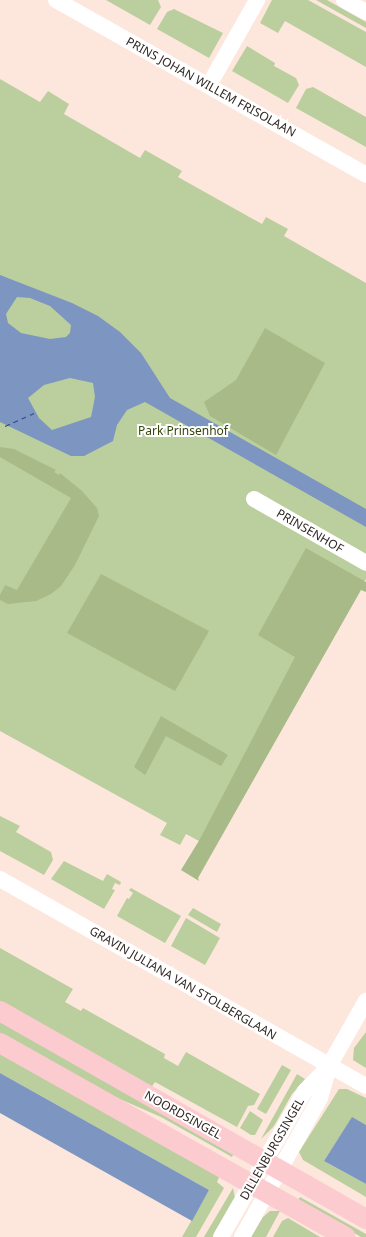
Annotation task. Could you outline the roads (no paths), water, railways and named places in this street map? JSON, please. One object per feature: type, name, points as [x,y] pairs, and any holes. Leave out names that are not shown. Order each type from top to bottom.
[{"type":"main road","name":"NOORDSINGEL","points":[[0,1011],[366,1219]]},
{"type":"main road","points":[[0,1043],[345,1237]]},
{"type":"street","name":"PRINS JOHAN WILLEM FRISOLAAN","points":[[56,0],[366,175]]},
{"type":"street","points":[[209,85],[257,0]]},
{"type":"street","points":[[344,0],[366,12]]},
{"type":"street","name":"PRINSENHOF","points":[[254,499],[366,563]]},
{"type":"street","name":"GRAVIN JULIANA VAN STOLBERGLAAN","points":[[0,879],[366,1086]]},
{"type":"street","name":"DILLENBURGSINGEL","points":[[221,1237],[259,1188],[272,1165],[305,1092],[329,1066],[366,1002]]},
{"type":"street","name":"DILLENBURGSINGEL","points":[[242,1237],[259,1188]]},
{"type":"water","points":[[0,275],[72,303],[98,316],[120,332],[141,353],[170,398],[366,509],[366,527],[145,402],[127,410],[117,425],[113,441],[84,456],[71,456],[0,422]],"holes":[[[17,297],[30,298],[50,306],[71,325],[70,333],[66,337],[50,339],[21,333],[8,323],[6,314]],[[70,378],[93,383],[95,397],[91,417],[52,430],[39,418],[28,398],[44,385]]]},
{"type":"water","points":[[0,1073],[209,1190],[192,1221],[0,1113]]},
{"type":"water","points":[[352,1117],[366,1125],[366,1184],[324,1161]]},
{"type":"park label","name":"Park Prinsenhof","points":[[183,431]]}]
